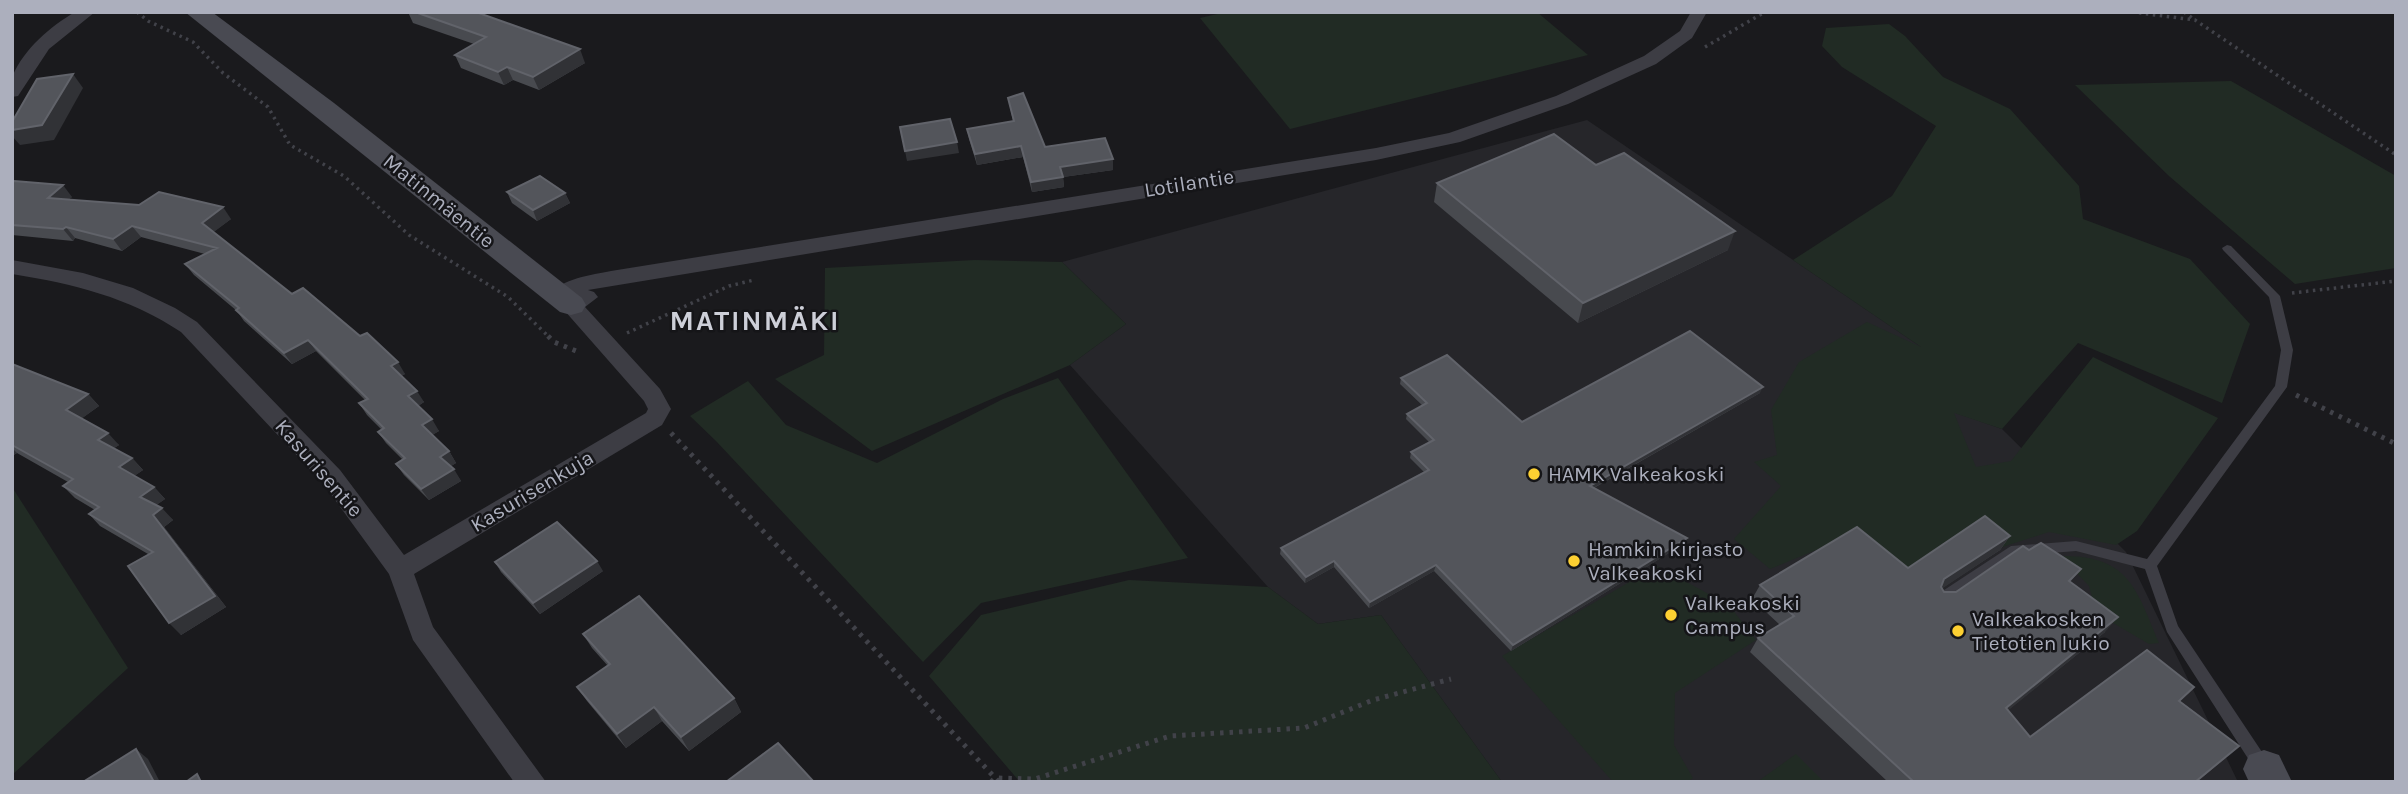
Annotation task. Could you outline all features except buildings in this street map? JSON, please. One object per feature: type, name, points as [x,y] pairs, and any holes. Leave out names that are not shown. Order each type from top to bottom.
[{"type":"street","points":[[12,92],[35,53],[54,34],[87,12]]},
{"type":"street","name":"Matinmäentie","points":[[197,12],[325,109],[565,301],[652,395],[657,414]]},
{"type":"street","name":"Lotilantie","points":[[565,301],[617,290],[646,275],[879,233],[1377,154],[1454,138],[1562,100],[1650,60],[1686,34],[1699,12]]},
{"type":"street","name":"Kasurisentie","points":[[12,267],[89,279],[125,291],[162,308],[189,327],[331,476],[400,569],[422,632],[531,782]]},
{"type":"street","name":"Kasurisenkuja","points":[[400,569],[657,414]]},
{"type":"lane","points":[[2150,565],[2281,387],[2287,350],[2274,296],[2227,248]]},
{"type":"lane","points":[[1940,600],[2011,551],[2076,545],[2150,565]]},
{"type":"lane","points":[[2150,565],[2172,628],[2268,775]]},
{"type":"path","points":[[137,12],[148,21],[193,42],[223,73],[268,107],[290,145],[344,176],[409,235],[508,297],[554,342],[586,354]]},
{"type":"path","points":[[2132,12],[2195,20]]},
{"type":"path","points":[[2183,12],[2396,155]]},
{"type":"path","points":[[2274,296],[2396,281]]},
{"type":"path","points":[[2281,387],[2396,444]]},
{"type":"path","points":[[657,414],[995,780],[1035,779],[1170,736],[1304,728],[1373,700],[1451,679]]},
{"type":"shaded area","points":[[1226,12],[1537,12],[1588,55],[1290,129],[1200,18]]},
{"type":"shaded area","points":[[1889,24],[1905,36],[1943,77],[2010,109],[2079,186],[2083,219],[2190,259],[2250,324],[2222,403],[2078,343],[2002,429],[1954,413],[1976,467],[2011,461],[2093,357],[2218,418],[2137,531],[2116,545],[2049,532],[1904,579],[1850,536],[1770,569],[1734,539],[1781,486],[1754,462],[1777,455],[1771,410],[1799,362],[1867,322],[1921,347],[1793,260],[1892,196],[1936,126],[1842,67],[1822,46],[1826,28]]},
{"type":"shaded area","points":[[2231,81],[2396,176],[2396,268],[2295,284],[2169,176],[2075,85]]},
{"type":"shaded area","name":"HAMK Valkeakoski","points":[[1587,120],[1927,351],[1953,412],[2002,429],[2126,552],[2238,782],[1502,782],[1381,615],[1318,624],[1268,587],[1070,365],[1126,324],[1062,262]]},
{"type":"shaded area","points":[[975,260],[1062,262],[1126,324],[1070,365],[872,451],[775,379],[824,355],[825,268]]},
{"type":"shaded area","points":[[1058,378],[1188,558],[981,603],[923,662],[690,416],[748,381],[786,425],[877,463],[1003,399]]},
{"type":"shaded area","points":[[12,487],[128,668],[12,775]]},
{"type":"shaded area","points":[[2060,556],[2101,561],[2116,569],[2136,591],[2159,643],[2149,644],[2096,613],[2089,586]]},
{"type":"shaded area","points":[[1657,566],[1729,605],[1756,640],[1675,693],[1674,745],[1693,778],[1687,782],[1613,782],[1502,656]]},
{"type":"shaded area","points":[[1129,580],[1268,587],[1318,624],[1381,615],[1502,782],[1020,782],[929,676],[981,615]]},
{"type":"shaded area","points":[[1796,754],[1824,782],[1757,782]]},
{"type":"place","name":"HAMK Valkeakoski","points":[[1534,474]]},
{"type":"place","name":"Hamkin kirjasto Valkeakoski","points":[[1574,561]]},
{"type":"place","name":"Valkeakoski Campus","points":[[1671,615]]},
{"type":"place","name":"Valkeakosken Tietotien lukio","points":[[1958,631]]},
{"type":"district","name":"MATINMÄKI","points":[[755,320]]}]
